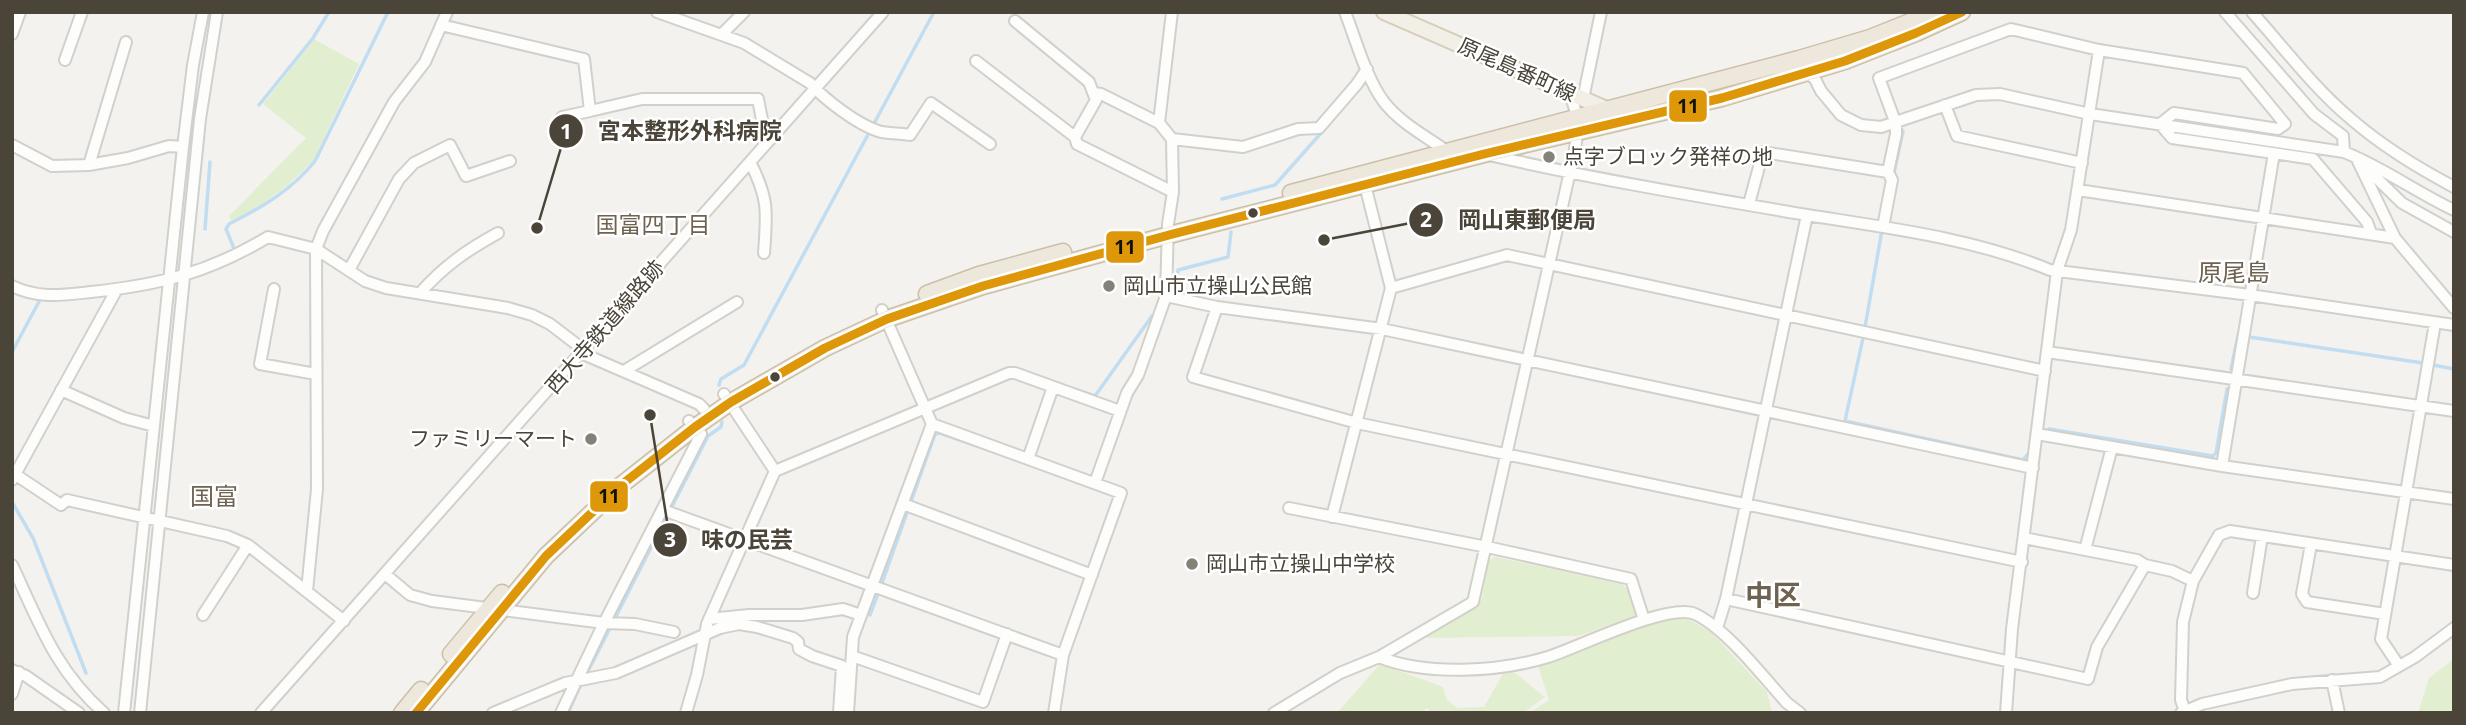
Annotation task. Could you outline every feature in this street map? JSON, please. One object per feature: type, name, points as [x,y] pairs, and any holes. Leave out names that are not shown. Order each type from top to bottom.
[{"type":"highway","points":[[1364,180],[1454,151],[1870,38],[1936,12]]},
{"type":"highway","points":[[416,713],[542,548],[614,479],[728,398],[819,341],[979,275],[1364,180],[1653,116],[1757,88],[1857,56],[1962,12]]},
{"type":"highway","points":[[692,424],[704,409],[728,398]]},
{"type":"highway","points":[[402,713],[496,608]]},
{"type":"main road","name":"原尾島番町線","points":[[1384,12],[1609,111],[1627,116],[1653,116]]},
{"type":"street","points":[[12,34],[20,12]]},
{"type":"street","points":[[65,60],[82,12]]},
{"type":"street","points":[[124,713],[183,147],[193,65],[203,12]]},
{"type":"street","points":[[140,713],[200,118],[217,12]]},
{"type":"street","points":[[307,591],[317,489],[316,248],[394,102],[425,62],[447,12]]},
{"type":"street","points":[[657,12],[744,43],[810,83],[850,115],[873,128],[911,135],[931,103],[990,144]]},
{"type":"street","points":[[722,34],[744,12]]},
{"type":"street","name":"西大寺鉄道線路跡","points":[[261,713],[883,12]]},
{"type":"street","points":[[1159,123],[1172,12]]},
{"type":"street","points":[[1345,12],[1384,102],[1402,119],[1454,151],[1484,154],[1807,215],[1922,233],[2021,258],[2057,271],[2250,295],[2454,325]]},
{"type":"street","points":[[1583,99],[1601,12]]},
{"type":"street","points":[[2225,12],[2314,114],[2343,136],[2344,152]]},
{"type":"street","points":[[2252,12],[2350,119],[2384,145],[2454,187]]},
{"type":"street","points":[[1015,21],[1089,82],[1096,100],[1075,137]]},
{"type":"street","points":[[441,24],[584,59],[590,111]]},
{"type":"street","points":[[1883,227],[1892,180],[1888,172],[1896,124],[1879,78],[2011,29],[2099,50],[2243,72],[2285,124],[2277,129],[2174,113],[2160,124]]},
{"type":"street","points":[[89,164],[126,42]]},
{"type":"street","points":[[2006,713],[2012,629],[2057,271],[2071,230],[2099,50]]},
{"type":"street","points":[[976,61],[1075,137],[1077,144],[1173,192]]},
{"type":"street","points":[[1172,139],[1243,147],[1297,129],[1319,128],[1369,72]]},
{"type":"street","points":[[1806,72],[1815,79],[1840,115],[1861,125],[1881,127],[1896,124],[1976,95],[2000,94],[2090,114],[2344,152],[2454,210]]},
{"type":"street","points":[[1094,93],[1159,123],[1172,139],[1173,192],[1168,229],[1166,296],[1138,375],[1120,411],[1095,483]]},
{"type":"street","points":[[1274,713],[1340,673],[1378,657],[1473,602],[1578,134],[1577,117],[1569,93]]},
{"type":"street","points":[[562,117],[642,99],[758,99],[764,130],[771,139]]},
{"type":"street","points":[[1945,105],[1957,136],[2082,163]]},
{"type":"street","points":[[2160,124],[2172,138],[2313,159],[2367,222],[2371,233]]},
{"type":"street","points":[[12,145],[52,166],[89,164],[128,158],[169,146],[183,147]]},
{"type":"street","points":[[349,270],[399,179],[414,163],[450,145],[466,176],[510,161]]},
{"type":"street","points":[[1749,204],[1763,152],[1888,172]]},
{"type":"street","points":[[2222,466],[2274,153]]},
{"type":"street","points":[[2356,157],[2402,203],[2454,232]]},
{"type":"street","points":[[2356,157],[2395,238],[2454,308]]},
{"type":"street","points":[[750,162],[760,182],[767,208],[764,253]]},
{"type":"street","points":[[1332,517],[1391,288],[1364,180]]},
{"type":"street","points":[[2078,190],[2395,238]]},
{"type":"street","points":[[1717,628],[1726,599],[1807,215]]},
{"type":"street","points":[[420,293],[438,272],[498,233]]},
{"type":"street","points":[[12,286],[25,292],[50,296],[170,280],[236,257],[268,237],[316,248],[365,281],[386,288],[508,308],[531,316],[550,324],[583,351],[699,404],[704,409]]},
{"type":"street","points":[[1391,288],[1507,255],[2045,371]]},
{"type":"street","points":[[117,289],[14,478],[61,505],[67,500],[227,536],[248,545],[344,621]]},
{"type":"street","points":[[274,289],[260,363],[316,374]]},
{"type":"street","points":[[1166,296],[1217,307],[1382,328],[2033,468]]},
{"type":"street","points":[[624,371],[737,302]]},
{"type":"street","points":[[1217,307],[1193,377],[1357,423],[2022,562]]},
{"type":"street","points":[[848,713],[853,637],[907,506],[932,424],[885,315]]},
{"type":"street","points":[[2399,666],[2381,639],[2435,323]]},
{"type":"street","points":[[2047,352],[2454,411]]},
{"type":"street","points":[[686,713],[707,627],[775,471],[1009,373],[1120,411]]},
{"type":"street","points":[[1028,458],[1054,387]]},
{"type":"street","points":[[61,390],[124,418],[154,426]]},
{"type":"street","points":[[728,398],[775,471]]},
{"type":"street","points":[[561,713],[581,680],[667,511],[701,434],[692,424]]},
{"type":"street","points":[[932,424],[1121,493],[1063,655],[1054,713]]},
{"type":"street","points":[[2037,434],[2222,466],[2454,499]]},
{"type":"street","points":[[2085,550],[2112,447]]},
{"type":"street","points":[[907,506],[1092,575]]},
{"type":"street","points":[[1289,508],[1487,547],[1630,579],[1644,620]]},
{"type":"street","points":[[667,511],[1063,655]]},
{"type":"street","points":[[2454,565],[2230,531],[2219,535],[2193,581],[2183,622],[2183,712],[2202,704],[2292,684],[2380,677],[2454,628]]},
{"type":"street","points":[[2253,593],[2262,536]]},
{"type":"street","points":[[2024,538],[2137,560],[2193,581]]},
{"type":"street","points":[[2311,544],[2302,594],[2307,602],[2385,614]]},
{"type":"street","points":[[203,615],[248,545]]},
{"type":"street","points":[[12,565],[56,657],[81,693],[104,713]]},
{"type":"street","points":[[1726,599],[2088,680],[2097,648],[2145,565]]},
{"type":"street","points":[[385,574],[410,595],[432,601],[635,624],[674,632]]},
{"type":"street","points":[[493,713],[565,683],[616,673],[707,627],[749,615],[802,615],[843,609],[861,615]]},
{"type":"street","points":[[1378,657],[1437,669],[1507,665],[1545,658],[1644,620],[1678,611],[1695,614],[1717,628],[1787,703],[1800,713]]},
{"type":"street","points":[[707,627],[739,624],[757,626],[793,638],[798,642],[799,649],[842,666],[839,713]]},
{"type":"street","points":[[852,656],[983,702],[1007,634]]},
{"type":"street","points":[[12,694],[16,671],[78,713],[81,693]]},
{"type":"street","points":[[2332,680],[2339,713]]},
{"type":"green space","points":[[314,39],[359,64],[313,161],[287,186],[258,207],[231,221],[229,216],[306,138],[263,104]]},
{"type":"green space","points":[[1495,557],[1622,584],[1632,598],[1635,616],[1578,636],[1418,638],[1473,607],[1482,599],[1488,561]]},
{"type":"green space","points":[[1685,617],[1711,632],[1767,692],[1772,713],[1529,713],[1549,700],[1538,666],[1636,629]]},
{"type":"green space","points":[[2454,659],[2454,713],[2418,713],[2429,678]]},
{"type":"green space","points":[[1380,664],[1443,687],[1447,700],[1458,708],[1484,707],[1504,672],[1515,673],[1545,697],[1523,713],[1432,713],[1427,708],[1421,713],[1337,713]]},
{"type":"waterway","points":[[259,105],[313,38],[329,12]]},
{"type":"waterway","points":[[235,251],[226,229],[229,224],[275,197],[296,181],[315,161],[388,12]]},
{"type":"waterway","points":[[719,385],[721,379],[744,365],[934,12]]},
{"type":"waterway","points":[[1894,173],[1903,131]]},
{"type":"waterway","points":[[1222,199],[1275,185],[1322,132]]},
{"type":"waterway","points":[[205,229],[210,162]]},
{"type":"waterway","points":[[1865,327],[1882,230]]},
{"type":"waterway","points":[[1175,289],[1178,270],[1228,257],[1231,232]]},
{"type":"waterway","points":[[12,352],[41,298]]},
{"type":"waterway","points":[[1060,385],[1095,396],[1152,316]]},
{"type":"waterway","points":[[2231,369],[2238,336]]},
{"type":"waterway","points":[[2249,337],[2423,363]]},
{"type":"waterway","points":[[1863,338],[1845,421],[2023,460],[2029,453]]},
{"type":"waterway","points":[[2433,365],[2454,369]]},
{"type":"waterway","points":[[2049,429],[2213,456],[2216,453],[2227,389]]},
{"type":"waterway","points":[[585,677],[708,436],[721,427],[722,422]]},
{"type":"waterway","points":[[882,583],[935,434],[940,433],[1000,454]]},
{"type":"waterway","points":[[12,502],[33,538],[86,673]]},
{"type":"waterway","points":[[870,615],[878,594]]},
{"type":"waterway","points":[[759,620],[783,620]]},
{"type":"waterway","points":[[695,633],[720,623]]},
{"type":"waterway","points":[[568,713],[581,684]]},
{"type":"transit line","name":"11","points":[[416,713],[546,556],[620,486],[731,402],[825,348],[887,319],[983,286],[1169,235],[1484,154],[1722,98],[1845,61],[1962,12]]},
{"type":"place","name":"点字ブロック発祥の地","points":[[1549,157]]},
{"type":"place","name":"宮本整形外科病院","points":[[537,228]]},
{"type":"place","name":"岡山東郵便局","points":[[1324,240]]},
{"type":"place","name":"岡山市立操山公民館","points":[[1109,286]]},
{"type":"place","name":"味の民芸","points":[[650,415]]},
{"type":"place","name":"ファミリーマート","points":[[591,439]]},
{"type":"place","name":"岡山市立操山中学校","points":[[1192,564]]},
{"type":"district","name":"国富四丁目","points":[[653,225]]},
{"type":"district","name":"原尾島","points":[[2234,273]]},
{"type":"district","name":"国富","points":[[214,497]]},
{"type":"district","name":"中区","points":[[1773,595]]}]
